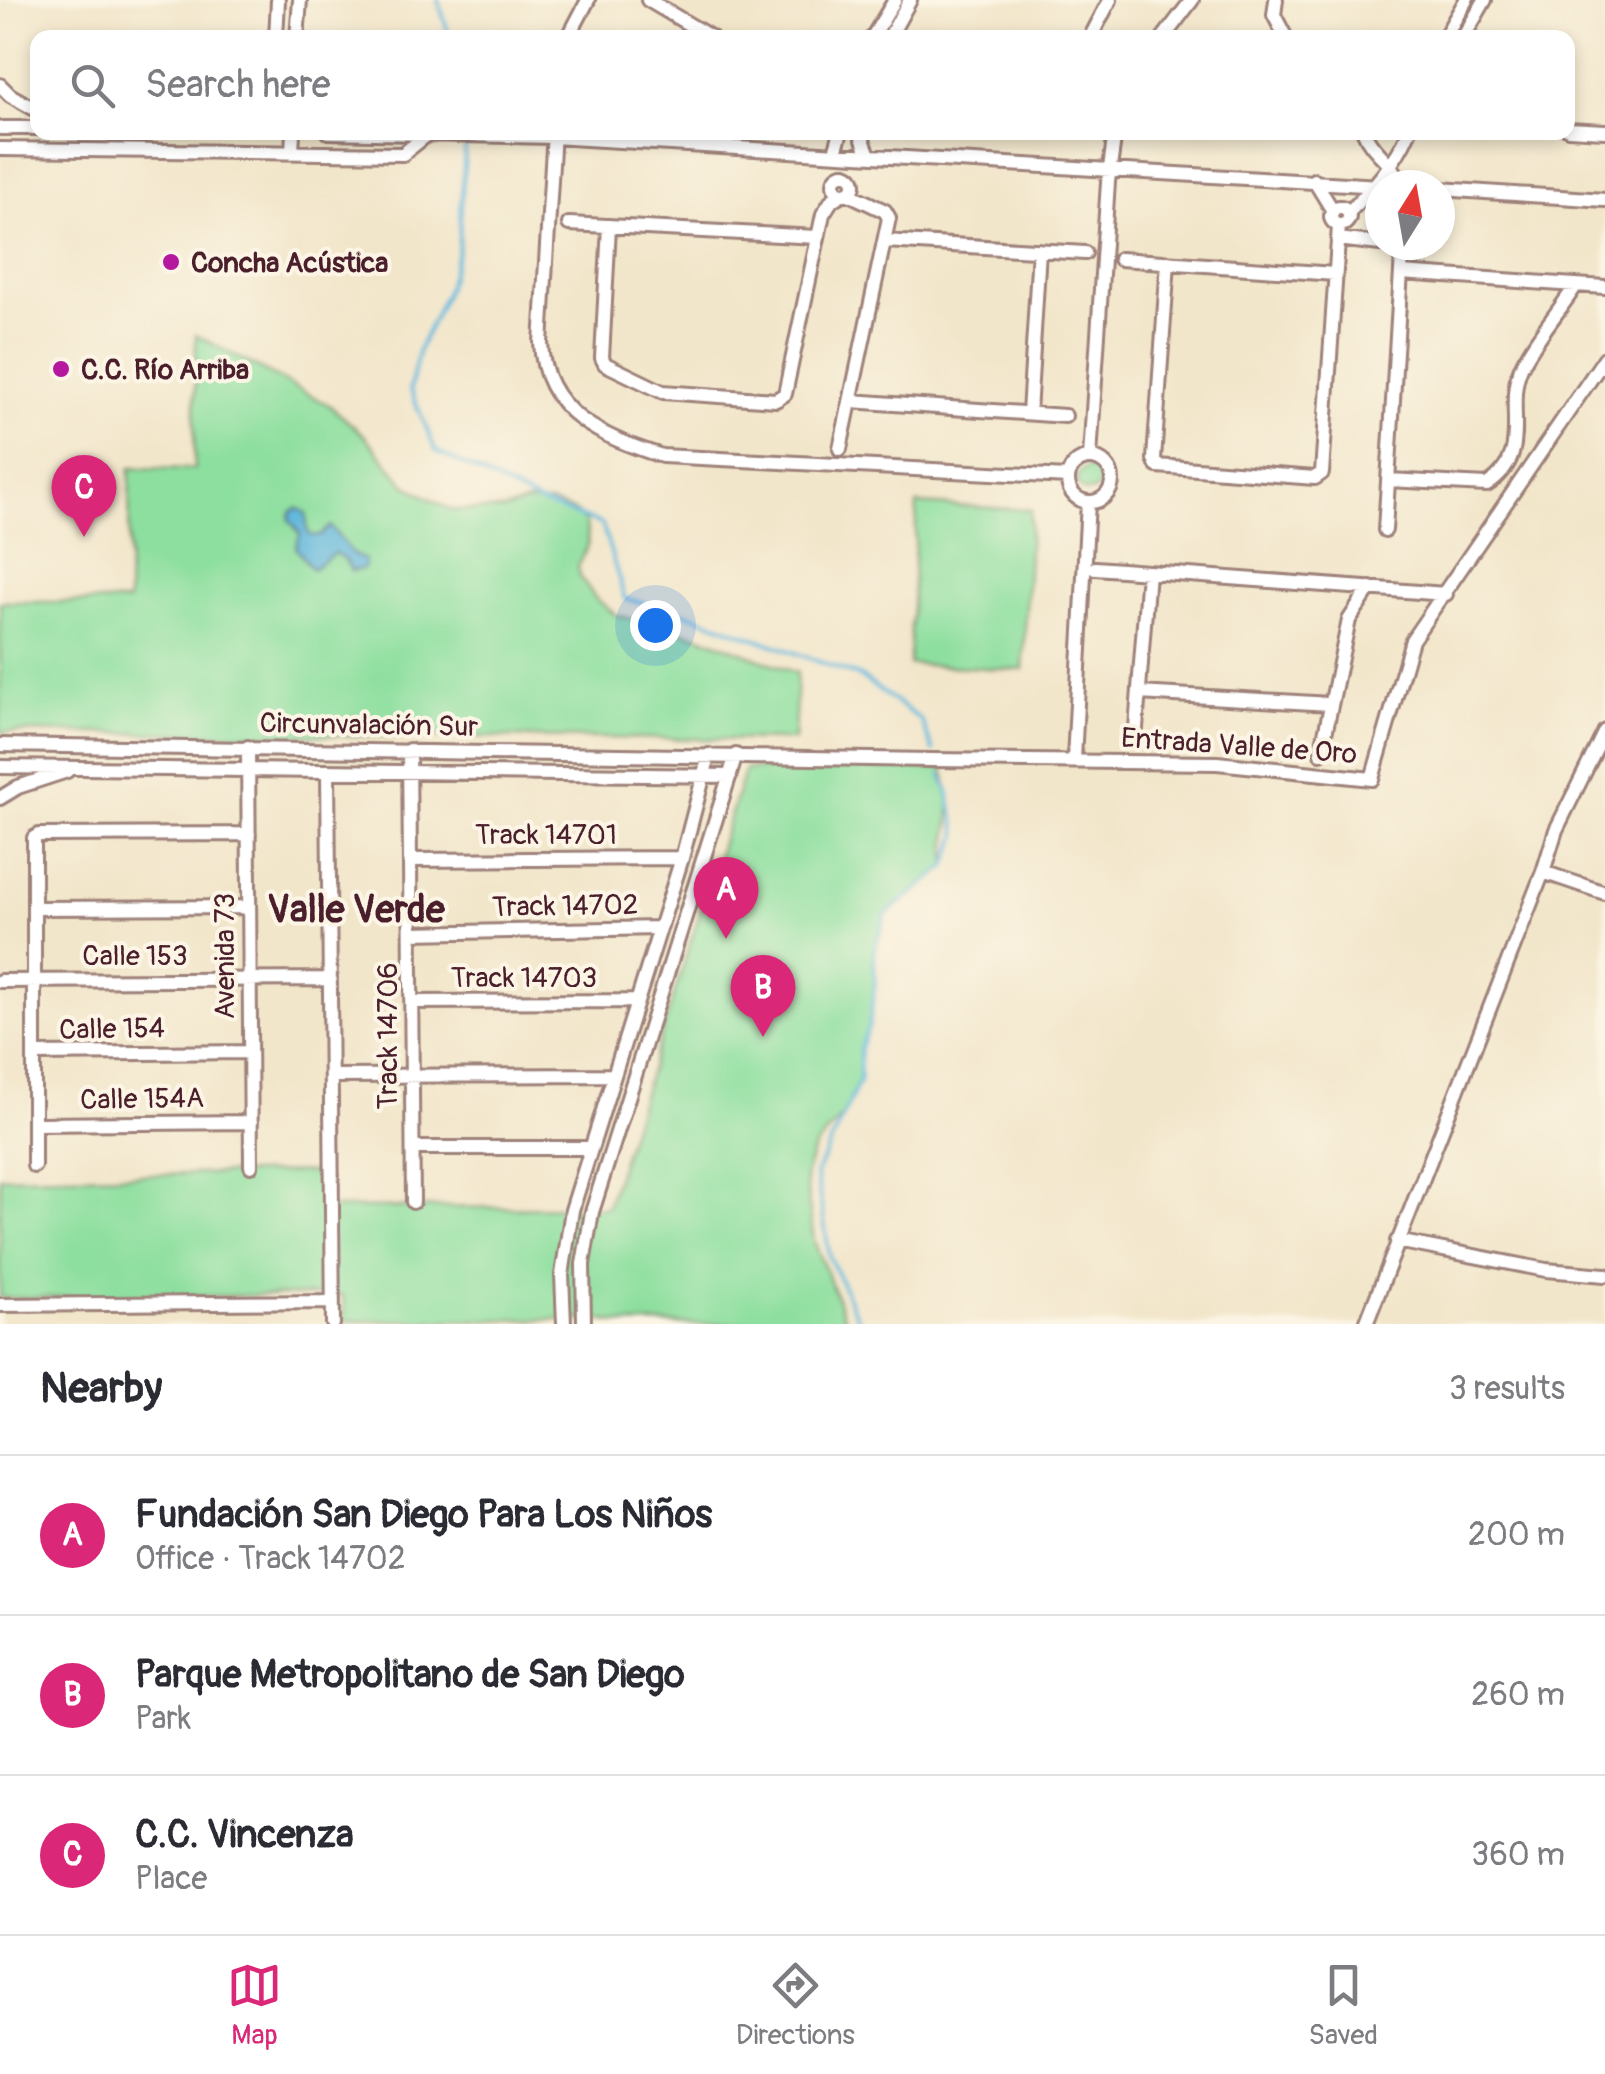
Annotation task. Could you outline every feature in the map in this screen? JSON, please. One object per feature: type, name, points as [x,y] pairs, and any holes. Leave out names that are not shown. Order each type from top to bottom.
[{"type":"street","points":[[276,30],[278,0]]},
{"type":"street","points":[[298,30],[300,0]]},
{"type":"street","points":[[572,30],[588,0]]},
{"type":"street","points":[[648,0],[699,30]]},
{"type":"street","points":[[877,30],[895,0]]},
{"type":"street","points":[[893,30],[910,0]]},
{"type":"street","points":[[1094,30],[1110,0]]},
{"type":"street","points":[[1169,30],[1192,0]]},
{"type":"street","points":[[1276,0],[1274,15],[1282,30]]},
{"type":"street","points":[[1449,30],[1466,0]]},
{"type":"street","points":[[1468,30],[1485,0]]},
{"type":"street","points":[[0,85],[30,106]]},
{"type":"street","points":[[0,128],[30,128]]},
{"type":"street","points":[[1575,130],[1605,132]]},
{"type":"street","points":[[271,151],[272,140]]},
{"type":"street","points":[[292,140],[292,152]]},
{"type":"street","points":[[0,153],[16,149],[403,154],[420,140]]},
{"type":"street","points":[[553,140],[542,364],[562,405],[592,426],[662,456],[1068,477]]},
{"type":"street","points":[[633,140],[1365,185]]},
{"type":"street","points":[[609,226],[602,358],[606,364],[664,392],[776,400],[785,394],[826,208],[854,184],[845,174],[841,140]]},
{"type":"street","points":[[863,140],[869,155]]},
{"type":"street","points":[[1090,457],[1114,140]]},
{"type":"street","points":[[1367,140],[1395,170]]},
{"type":"street","points":[[1388,170],[1406,140]]},
{"type":"street","points":[[1168,262],[1154,459],[1157,466],[1320,476],[1339,232],[1332,220],[1333,211],[1314,180]]},
{"type":"street","points":[[1455,190],[1605,200]]},
{"type":"street","points":[[840,448],[888,218],[885,210],[845,194]]},
{"type":"street","points":[[1339,232],[1347,223],[1349,212],[1365,198]]},
{"type":"street","points":[[1333,211],[1342,207],[1349,212]]},
{"type":"street","points":[[568,224],[817,238]]},
{"type":"street","points":[[1339,232],[1365,240]]},
{"type":"street","points":[[885,241],[1086,252]]},
{"type":"street","points":[[1029,413],[1040,250]]},
{"type":"street","points":[[1120,259],[1335,274]]},
{"type":"street","points":[[1385,530],[1402,260]]},
{"type":"street","points":[[1401,273],[1605,287]]},
{"type":"street","points":[[1388,480],[1488,485],[1496,479],[1513,455],[1519,371],[1576,285]]},
{"type":"street","name":"Entrada Valle de Oro","points":[[736,755],[1217,763],[1372,779],[1412,640],[1605,358]]},
{"type":"street","points":[[851,401],[1065,416]]},
{"type":"street","points":[[1090,457],[1108,467],[1112,481],[1107,494],[1095,502],[1070,491],[1068,477],[1078,461],[1090,457]]},
{"type":"street","points":[[1074,759],[1088,502]]},
{"type":"street","points":[[1095,568],[1446,594]]},
{"type":"street","points":[[1135,741],[1148,572]]},
{"type":"street","points":[[1321,753],[1349,620],[1370,588]]},
{"type":"street","points":[[1139,694],[1331,704]]},
{"type":"street","points":[[1366,1324],[1556,830],[1605,731]]},
{"type":"street","name":"Circunvalación Sur","points":[[0,745],[736,755]]},
{"type":"street","name":"Avenida 73","points":[[248,746],[251,1166]]},
{"type":"street","name":"Track 14706","points":[[409,750],[413,1202]]},
{"type":"street","points":[[564,1324],[562,1275],[567,1236],[682,858],[709,755]]},
{"type":"street","points":[[584,1324],[583,1264],[592,1212],[736,755]]},
{"type":"street","name":"Circunvalación Sur","points":[[0,767],[730,776]]},
{"type":"street","points":[[0,798],[79,767]]},
{"type":"street","points":[[328,771],[334,1324]]},
{"type":"street","points":[[34,1166],[34,838],[248,834]]},
{"type":"street","name":"Track 14701","points":[[411,860],[682,858]]},
{"type":"street","points":[[1543,872],[1605,894]]},
{"type":"street","points":[[34,908],[249,907]]},
{"type":"street","name":"Track 14702","points":[[411,934],[660,928]]},
{"type":"street","name":"Calle 153","points":[[0,981],[330,979]]},
{"type":"street","name":"Track 14703","points":[[412,1002],[637,1002]]},
{"type":"street","name":"Calle 154","points":[[34,1054],[250,1052]]},
{"type":"street","points":[[331,1076],[614,1075]]},
{"type":"street","name":"Calle 154A","points":[[34,1124],[251,1122]]},
{"type":"street","points":[[413,1148],[591,1148]]},
{"type":"street","points":[[1397,1241],[1546,1270],[1605,1276]]},
{"type":"street","points":[[0,1304],[333,1302]]},
{"type":"green space","points":[[196,335],[329,405],[363,434],[406,485],[451,510],[504,510],[528,502],[551,503],[574,511],[586,522],[588,545],[578,566],[580,576],[595,598],[616,615],[700,636],[797,673],[794,740],[0,732],[0,602],[128,602],[130,468],[194,469]]},
{"type":"green space","points":[[1089,468],[1098,471],[1098,489],[1089,492],[1080,489],[1077,480],[1080,471]]},
{"type":"green space","points":[[917,504],[1031,510],[1023,670],[909,664]]},
{"type":"green space","points":[[943,768],[951,801],[946,867],[886,914],[874,951],[875,985],[869,1026],[860,1048],[860,1080],[843,1115],[814,1148],[805,1176],[814,1241],[847,1324],[627,1324],[594,1319],[344,1321],[343,1295],[0,1298],[0,1177],[323,1172],[326,1208],[607,1207],[745,769]]},
{"type":"water","points":[[297,508],[306,513],[310,535],[320,536],[330,526],[353,554],[365,560],[363,569],[351,571],[335,553],[312,569],[296,548],[300,534],[289,519]]},
{"type":"waterway","points":[[438,0],[447,30]]},
{"type":"waterway","points":[[466,140],[458,252],[446,292],[419,349],[410,389],[436,451],[540,503],[602,524],[625,599],[683,612],[861,677],[921,720],[933,751]]},
{"type":"waterway","points":[[860,1324],[830,1258],[816,1174],[860,1080],[860,1048],[869,1026],[875,985],[874,951],[886,914],[946,867],[958,835],[941,775]]},
{"type":"place","name":"Concha Acústica","points":[[171,262]]},
{"type":"place","name":"C.C. Río Arriba","points":[[61,369]]},
{"type":"place","name":"C.C. Vincenza","points":[[84,537]]},
{"type":"place","name":"Fundación San Diego Para Los Niños","points":[[726,939]]},
{"type":"place","name":"Parque Metropolitano de San Diego","points":[[763,1037]]},
{"type":"district","name":"Valle Verde","points":[[356,909]]}]
